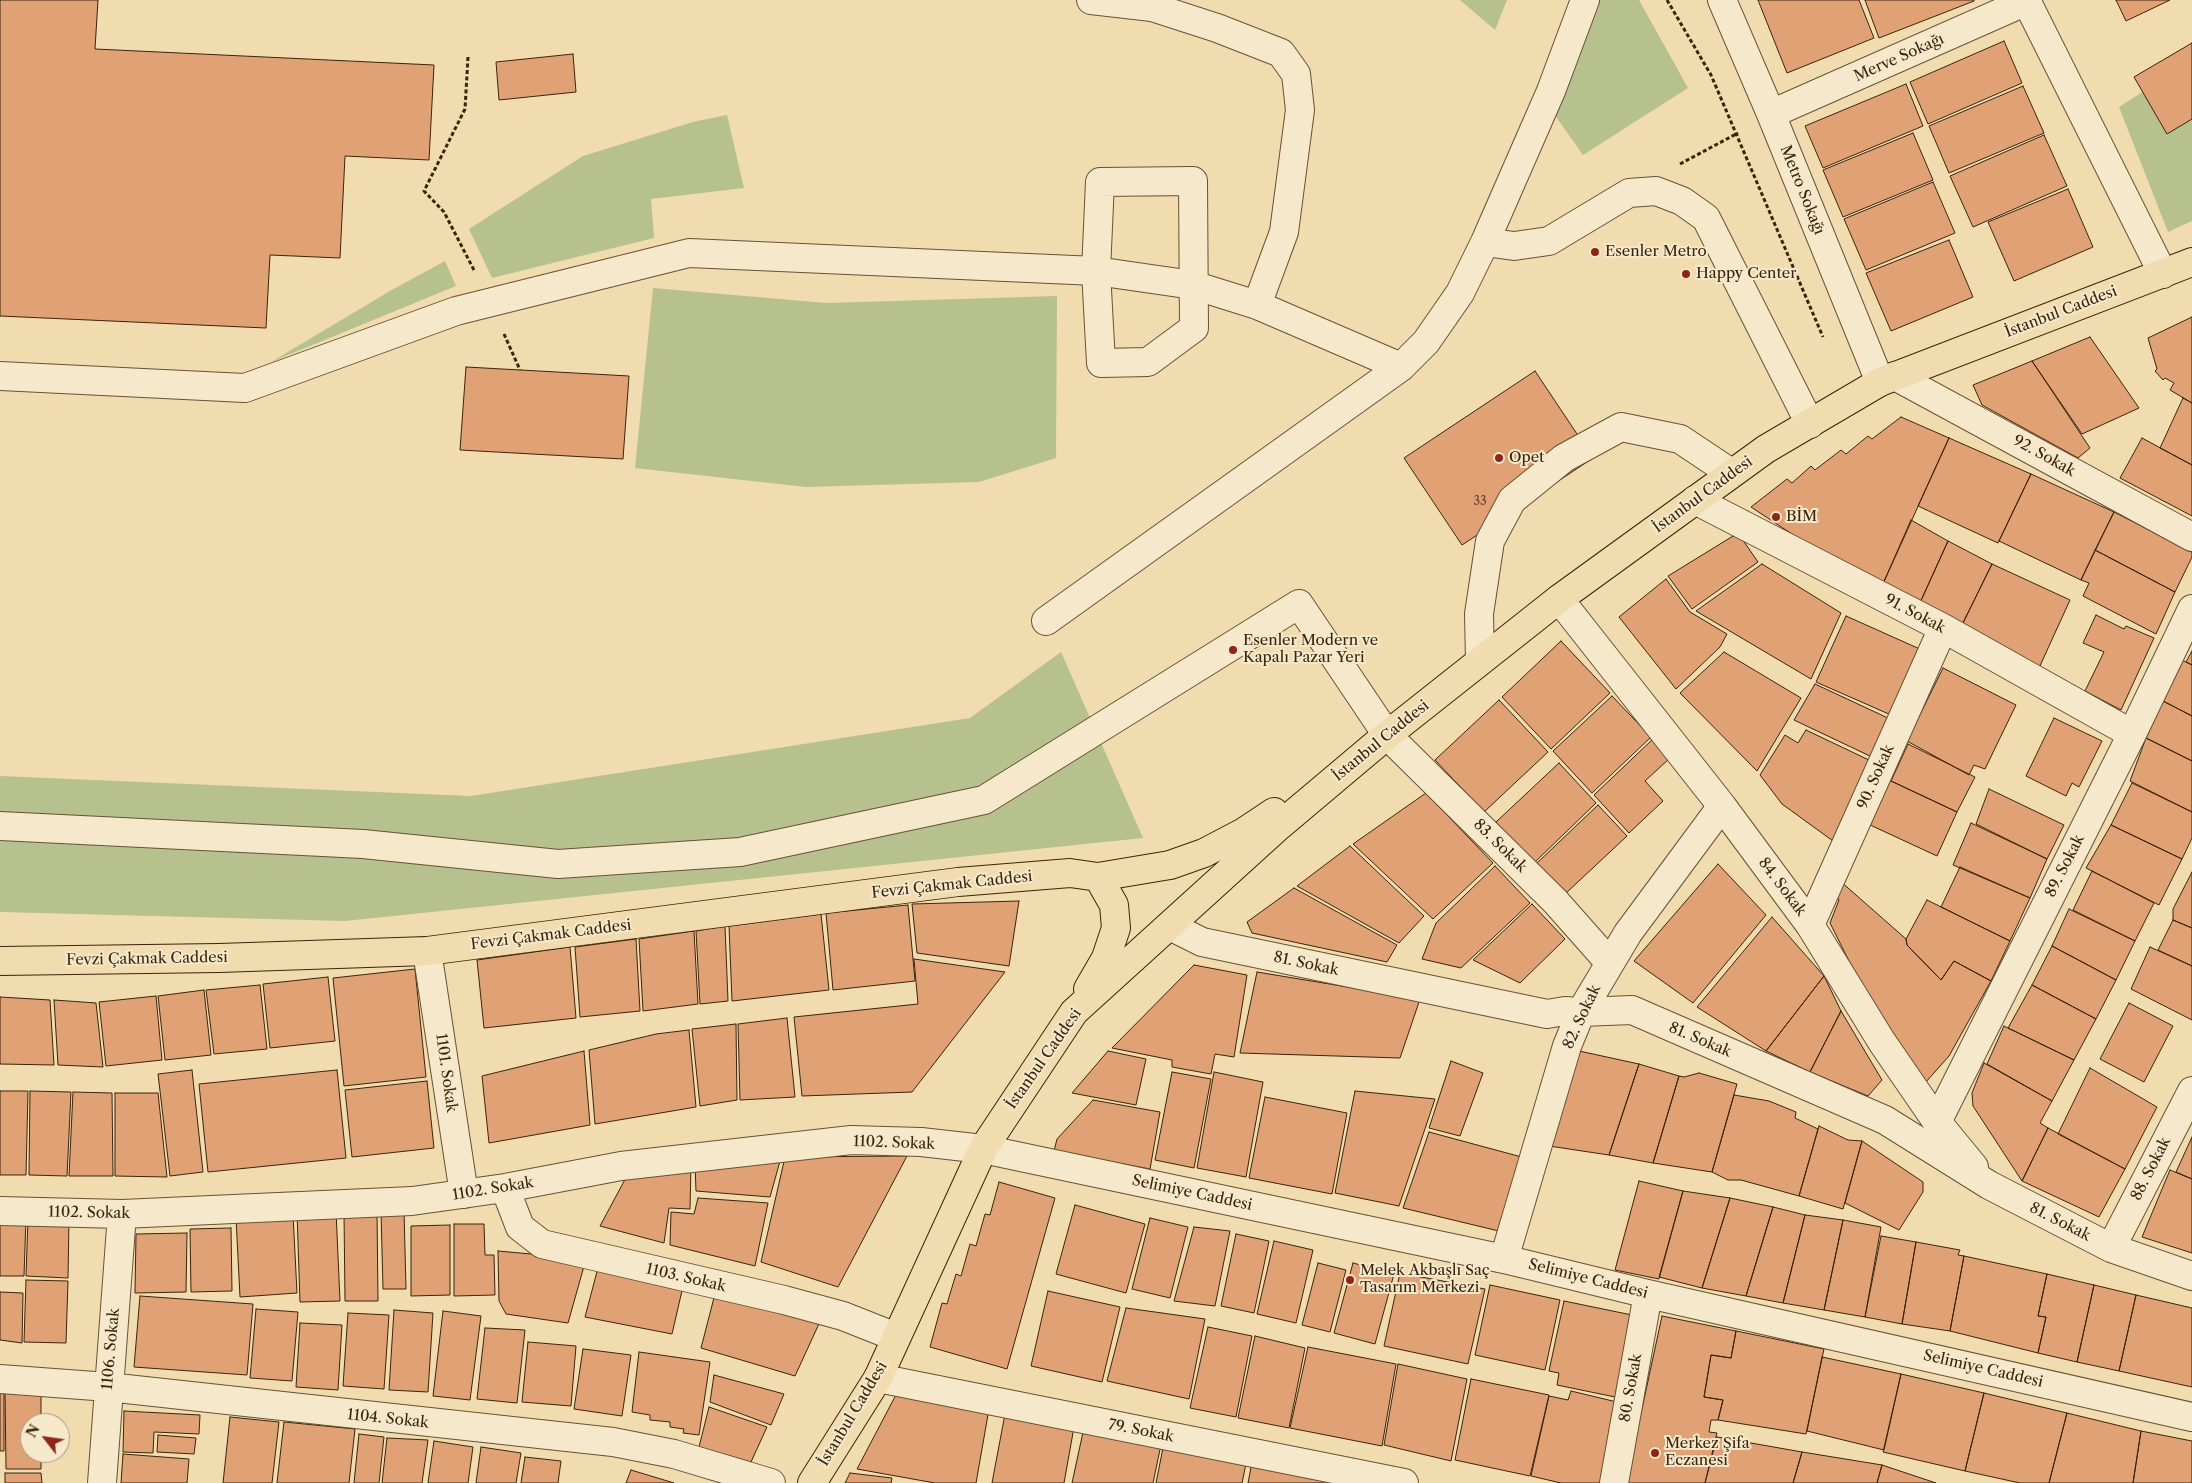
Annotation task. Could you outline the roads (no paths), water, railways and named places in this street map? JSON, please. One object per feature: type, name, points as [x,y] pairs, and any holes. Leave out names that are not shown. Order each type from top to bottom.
[{"type":"main road","name":"İstanbul Caddesi","points":[[812,1483],[878,1378],[983,1149],[1074,1012],[1280,826],[1387,735],[1559,599],[1731,473],[1810,424],[1888,379],[2192,262]]},
{"type":"main road","name":"Fevzi Çakmak Caddesi","points":[[0,961],[219,958],[428,951],[958,882],[1070,873],[1098,876],[1170,865],[1204,854],[1244,832],[1387,735]]},
{"type":"main road","points":[[1074,1012],[1106,958],[1116,928],[1114,905],[1098,876]]},
{"type":"street","points":[[1091,0],[1152,7],[1217,28],[1281,53],[1296,74],[1300,110],[1284,232],[1256,305]]},
{"type":"street","points":[[1046,621],[1401,367],[1426,342],[1460,293],[1485,242],[1550,91],[1585,0]]},
{"type":"street","name":"Metro Sokağı","points":[[1722,0],[1888,379]]},
{"type":"street","points":[[2026,0],[2163,274]]},
{"type":"street","name":"Merve Sokağı","points":[[1771,114],[2026,0]]},
{"type":"street","points":[[1192,181],[1193,285],[1194,328],[1148,362],[1101,363],[1096,271],[1100,182],[1192,181]]},
{"type":"street","points":[[1485,242],[1514,246],[1549,241],[1629,192],[1656,191],[1682,201],[1706,218],[1810,424]]},
{"type":"street","points":[[0,376],[245,388],[456,311],[689,253],[1096,271],[1193,285],[1256,305],[1401,367]]},
{"type":"street","name":"92. Sokak","points":[[1888,379],[2192,537]]},
{"type":"street","points":[[1480,661],[1479,614],[1490,541],[1512,500],[1564,458],[1621,427],[1680,439],[1731,473]]},
{"type":"street","name":"91. Sokak","points":[[1695,500],[1943,628],[2132,734]]},
{"type":"street","name":"84. Sokak","points":[[1559,599],[1722,806],[1810,925],[1882,1042],[1937,1122],[1989,1185]]},
{"type":"street","name":"83. Sokak","points":[[0,826],[364,844],[558,864],[740,852],[984,800],[1299,604],[1387,735],[1555,901],[1609,962]]},
{"type":"street","name":"89. Sokak","points":[[1937,1122],[2132,734],[2192,609]]},
{"type":"street","name":"90. Sokak","points":[[1810,925],[1943,628]]},
{"type":"street","name":"82. Sokak","points":[[1504,1259],[1567,1046],[1581,1012],[1609,962],[1628,933],[1722,806]]},
{"type":"street","name":"81. Sokak","points":[[1170,926],[1202,942],[1547,1014],[1565,1011],[1632,1010],[1885,1120],[1989,1185],[2111,1248],[2192,1276]]},
{"type":"street","name":"1101. Sokak","points":[[428,951],[464,1194]]},
{"type":"street","name":"88. Sokak","points":[[2111,1248],[2192,1091]]},
{"type":"street","name":"1102. Sokak","points":[[0,1211],[122,1214],[412,1201],[505,1188],[621,1166],[852,1140],[922,1142],[983,1149]]},
{"type":"street","name":"Selimiye Caddesi","points":[[983,1149],[1504,1259],[1648,1294],[2192,1416]]},
{"type":"street","name":"1103. Sokak","points":[[505,1188],[520,1227],[542,1244],[809,1307],[843,1316],[896,1337]]},
{"type":"street","name":"1106. Sokak","points":[[102,1483],[122,1214]]},
{"type":"street","name":"80. Sokak","points":[[1614,1483],[1648,1294]]},
{"type":"street","name":"79. Sokak","points":[[878,1378],[1404,1483]]},
{"type":"street","name":"1104. Sokak","points":[[0,1379],[108,1387],[613,1442],[674,1454],[771,1483]]},
{"type":"place","name":"Esenler Metro","points":[[1595,252]]},
{"type":"place","name":"Happy Center","points":[[1686,274]]},
{"type":"place","name":"Opet","points":[[1499,458]]},
{"type":"place","name":"BİM","points":[[1776,517]]},
{"type":"place","name":"Esenler Modern ve Kapalı Pazar Yeri","points":[[1233,650]]},
{"type":"place","name":"Melek Akbaşlı Saç Tasarım Merkezi","points":[[1350,1280]]},
{"type":"place","name":"Merkez Şifa Eczanesi","points":[[1655,1453]]}]
